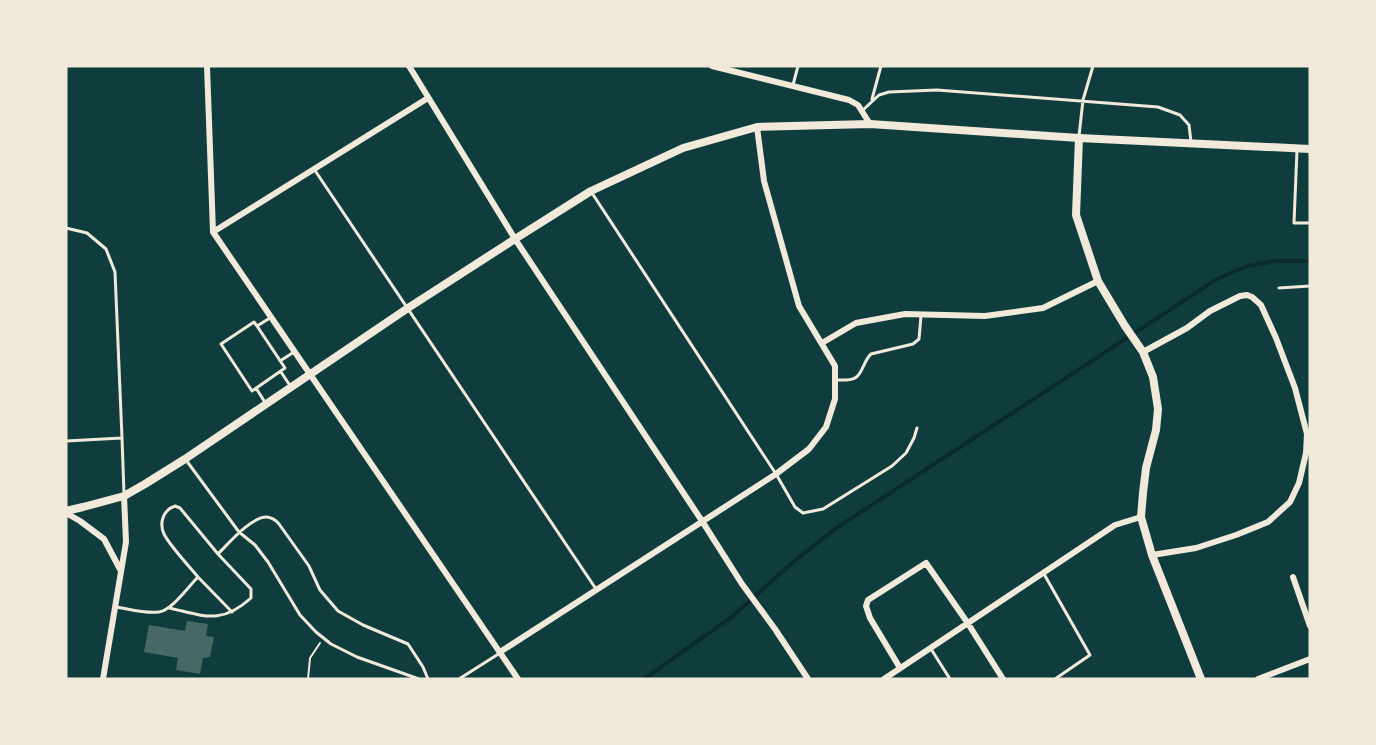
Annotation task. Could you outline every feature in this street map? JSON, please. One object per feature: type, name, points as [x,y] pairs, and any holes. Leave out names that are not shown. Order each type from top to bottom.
[{"type":"street","points":[[207,66],[213,232],[518,679]]},
{"type":"street","points":[[409,66],[515,239],[742,584],[808,679]]},
{"type":"street","points":[[712,66],[849,100],[858,105],[870,124]]},
{"type":"street","points":[[213,232],[428,98]]},
{"type":"street","points":[[66,512],[124,496],[145,484],[408,308],[591,191],[683,148],[758,127],[870,124],[1079,138],[1310,149]]},
{"type":"street","points":[[500,652],[777,474],[809,449],[826,427],[835,399],[835,366],[799,306],[796,297],[764,182],[758,127]]},
{"type":"street","points":[[1079,138],[1076,215],[1098,281],[1143,352],[1154,377],[1158,409],[1156,430],[1146,468],[1141,517],[1152,555],[1201,679]]},
{"type":"street","points":[[822,343],[856,323],[905,314],[985,316],[1043,308],[1098,281]]},
{"type":"street","points":[[1143,352],[1186,328],[1210,311],[1246,295],[1261,305],[1276,338],[1307,434],[1306,453],[1299,483],[1290,502],[1268,522],[1196,548],[1152,555]]},
{"type":"street","points":[[103,679],[126,542],[124,496]]},
{"type":"street","points":[[66,512],[104,539],[121,571]]},
{"type":"street","points":[[884,679],[1115,525],[1141,517]]},
{"type":"street","points":[[900,668],[870,618],[866,606],[868,600],[927,563],[1003,679]]},
{"type":"street","points":[[1293,577],[1310,626]]},
{"type":"street","points":[[1258,679],[1310,659]]},
{"type":"lane","points":[[792,86],[798,66]]},
{"type":"lane","points":[[872,100],[881,66]]},
{"type":"lane","points":[[1079,138],[1083,100],[1094,66]]},
{"type":"lane","points":[[862,111],[879,94],[938,90],[1158,107],[1180,115],[1189,125],[1191,144]]},
{"type":"lane","points":[[1298,148],[1294,223],[1310,223]]},
{"type":"lane","points":[[314,169],[597,590]]},
{"type":"lane","points":[[591,191],[777,474],[795,507],[803,513],[823,509],[892,466],[906,453],[917,428]]},
{"type":"lane","points":[[66,228],[87,233],[106,249],[115,272],[124,496]]},
{"type":"lane","points":[[1279,288],[1310,286]]},
{"type":"lane","points":[[835,380],[858,377],[871,354],[917,341],[921,314]]},
{"type":"lane","points":[[257,327],[271,317]]},
{"type":"lane","points":[[254,322],[280,361],[285,369],[252,391],[221,345],[254,322]]},
{"type":"lane","points":[[280,361],[295,351]]},
{"type":"lane","points":[[280,372],[291,387]]},
{"type":"lane","points":[[255,388],[266,404]]},
{"type":"lane","points":[[66,441],[122,438]]},
{"type":"lane","points":[[185,459],[239,532],[255,545],[268,562],[300,615],[324,638],[357,657],[419,679]]},
{"type":"lane","points":[[169,608],[218,617],[229,614],[232,612],[251,598],[251,589],[180,508],[175,506],[169,508],[164,516],[162,523],[165,536],[198,577],[232,612]]},
{"type":"lane","points":[[218,554],[239,532],[264,517],[275,519],[309,566],[320,590],[338,611],[363,625],[408,644],[428,679]]},
{"type":"lane","points":[[1043,572],[1090,655],[1055,679]]},
{"type":"lane","points":[[116,607],[160,612],[169,608],[198,577]]},
{"type":"lane","points":[[930,648],[950,679]]},
{"type":"lane","points":[[459,679],[500,652]]},
{"type":"path","points":[[308,678],[310,658],[324,638]]},
{"type":"building","points":[[187,621],[208,624],[206,636],[214,637],[210,657],[203,658],[200,674],[176,670],[178,658],[144,652],[149,625],[185,631]]},
{"type":"waterway","points":[[644,679],[733,616],[792,563],[835,529],[1217,279],[1247,266],[1276,261],[1310,261]]}]
